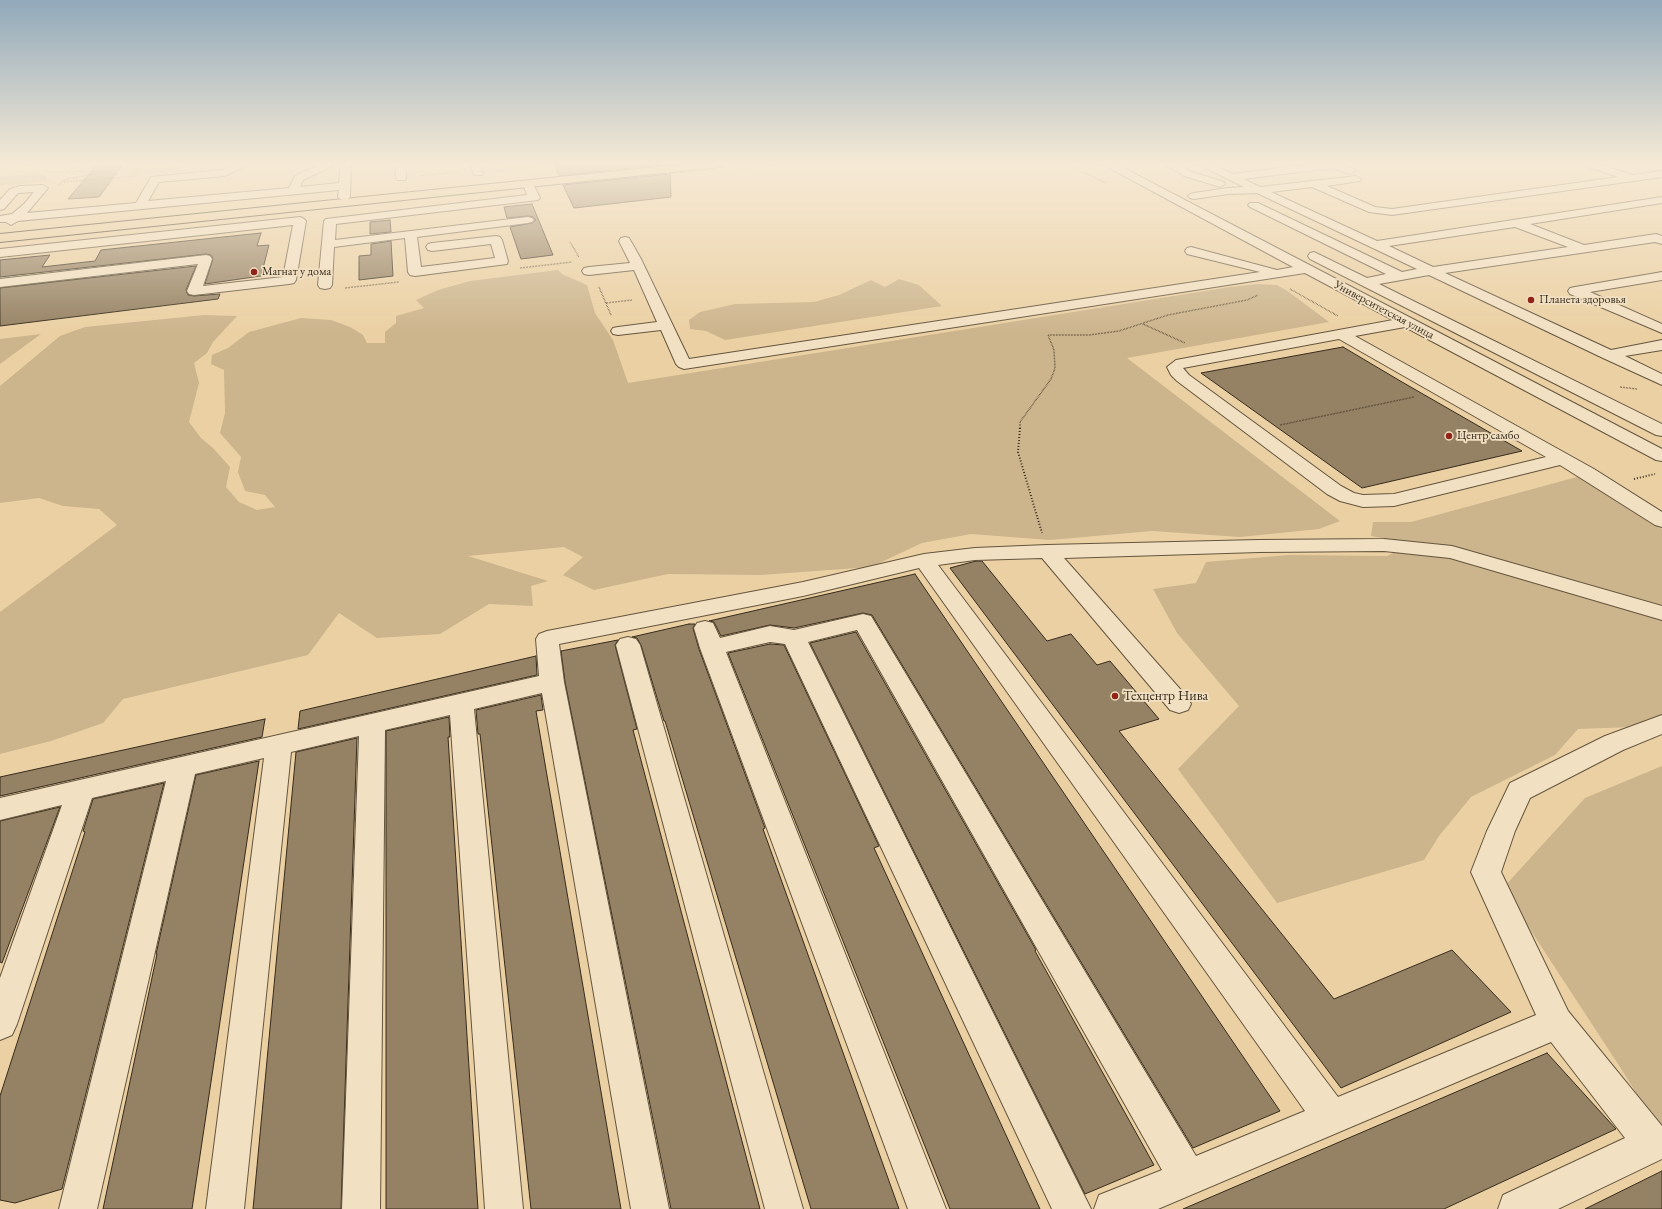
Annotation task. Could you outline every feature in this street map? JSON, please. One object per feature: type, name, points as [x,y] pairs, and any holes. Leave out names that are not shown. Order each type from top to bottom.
[{"type":"main road","points":[[2,233],[104,220]]},
{"type":"main road","points":[[2,233],[86,229],[170,220]]},
{"type":"street","points":[[2,233],[12,220]]},
{"type":"street","points":[[325,285],[330,221],[335,220]]},
{"type":"street","points":[[328,244],[524,220]]},
{"type":"street","name":"Университетская улица","points":[[1214,220],[1662,456]]},
{"type":"street","points":[[1242,220],[1257,228]]},
{"type":"street","points":[[1288,220],[1400,276]]},
{"type":"street","points":[[1322,220],[1662,380]]},
{"type":"street","points":[[1510,220],[1582,248]]},
{"type":"street","points":[[1374,245],[1532,220]]},
{"type":"street","points":[[1554,220],[1572,227]]},
{"type":"street","points":[[0,253],[76,255],[300,221],[289,280],[194,292],[206,259],[0,283]]},
{"type":"street","points":[[65,275],[76,255],[86,229]]},
{"type":"street","points":[[1465,230],[1485,239]]},
{"type":"street","points":[[411,234],[415,272],[502,261],[496,240],[432,247]]},
{"type":"street","points":[[1365,282],[1582,248],[1660,238]]},
{"type":"street","points":[[625,240],[636,259],[684,364],[1306,269]]},
{"type":"street","name":"Университетская улица","points":[[1299,249],[1662,431]]},
{"type":"street","points":[[1191,251],[1278,273]]},
{"type":"street","points":[[1398,256],[1422,252]]},
{"type":"street","points":[[589,271],[638,266]]},
{"type":"street","points":[[1662,276],[1575,291],[1662,329]]},
{"type":"street","points":[[1407,322],[1180,363],[1175,367],[1177,372],[1183,378],[1334,490],[1347,497],[1363,501],[1394,500],[1562,459]]},
{"type":"street","points":[[618,331],[666,325]]},
{"type":"street","points":[[1341,334],[1562,459],[1661,519]]},
{"type":"street","points":[[1608,355],[1662,345]]},
{"type":"street","points":[[1645,372],[1662,369]]},
{"type":"street","points":[[650,1209],[552,682],[547,639],[803,589],[924,560],[975,554],[1047,551],[1318,544],[1417,547],[1452,552],[1662,613]]},
{"type":"street","points":[[1047,551],[1179,704]]},
{"type":"street","points":[[924,560],[1331,1118]]},
{"type":"street","points":[[927,1209],[708,638],[770,634],[794,638],[863,621],[1188,1178]]},
{"type":"street","points":[[794,638],[1072,1209]]},
{"type":"street","points":[[628,645],[784,1209]]},
{"type":"street","points":[[0,809],[552,682]]},
{"type":"street","points":[[461,703],[504,1209]]},
{"type":"street","points":[[361,1209],[372,723]]},
{"type":"street","points":[[1517,1209],[1653,1144],[1556,1022],[1486,872],[1501,831],[1520,791],[1614,743],[1662,724]]},
{"type":"street","points":[[225,1209],[279,745]]},
{"type":"street","points":[[78,1209],[184,767]]},
{"type":"street","points":[[0,1024],[81,791]]},
{"type":"street","points":[[1113,1209],[1530,1035],[1556,1022]]},
{"type":"path","points":[[1047,551],[1018,452],[1020,422],[1051,379],[1055,368],[1054,350],[1048,335],[1089,336],[1118,331],[1168,315],[1247,300],[1260,295]]},
{"type":"path","points":[[1143,324],[1185,343]]},
{"type":"path","points":[[1254,431],[1442,391]]},
{"type":"path","points":[[1634,479],[1662,472]]},
{"type":"shaded area","points":[[558,270],[562,274],[587,285],[595,313],[613,340],[628,383],[1230,287],[1258,284],[1277,285],[1289,292],[1329,322],[1127,358],[1340,521],[1319,529],[1240,537],[1152,531],[1050,540],[971,534],[922,543],[871,567],[761,575],[668,574],[594,590],[563,575],[583,557],[564,547],[468,556],[548,581],[531,586],[533,606],[489,604],[440,634],[377,638],[339,613],[308,655],[123,699],[103,723],[51,741],[0,754],[0,612],[117,525],[99,509],[63,506],[39,498],[0,503],[0,386],[60,336],[85,327],[204,315],[237,316],[213,342],[207,353],[194,363],[199,383],[189,422],[201,438],[213,448],[230,467],[226,487],[239,502],[257,510],[275,507],[265,495],[245,491],[238,472],[241,457],[220,433],[225,413],[224,370],[211,364],[212,355],[228,348],[249,332],[301,318],[331,320],[350,327],[363,335],[367,343],[385,343],[385,332],[396,323],[396,316],[424,308],[416,300],[438,290],[470,281]]},
{"type":"shaded area","points":[[899,279],[919,285],[942,306],[725,340],[706,331],[690,329],[689,320],[700,312],[735,304],[814,302],[839,295],[871,280],[885,287]]},
{"type":"shaded area","points":[[41,334],[0,364],[0,339]]},
{"type":"shaded area","points":[[1577,477],[1593,483],[1662,529],[1662,715],[1631,727],[1578,729],[1555,755],[1471,797],[1439,836],[1424,860],[1277,903],[1178,769],[1239,706],[1177,633],[1153,589],[1196,583],[1206,562],[1289,555],[1387,556],[1412,544],[1371,536],[1373,522],[1411,522]]},
{"type":"shaded area","points":[[1662,766],[1662,1134],[1503,888],[1585,798]]},
{"type":"building","points":[[390,220],[391,232],[370,234],[370,222]]},
{"type":"building","points":[[539,220],[553,255],[521,259],[510,227]]},
{"type":"building","points":[[261,233],[257,246],[269,245],[261,276],[205,284],[213,259],[211,255],[206,254],[0,277],[0,260],[50,255],[42,267],[95,261],[101,250]]},
{"type":"building","points":[[391,241],[393,276],[359,280],[359,256],[371,255],[371,244]]},
{"type":"building","points":[[196,266],[186,290],[188,295],[220,294],[218,299],[0,326],[0,288]]},
{"type":"building","points":[[1343,347],[1522,451],[1362,488],[1201,373]]},
{"type":"building","points":[[976,561],[982,561],[1047,641],[1071,634],[1097,665],[1110,661],[1159,719],[1119,731],[1334,999],[1452,950],[1511,1012],[1341,1088],[950,568]]},
{"type":"building","points":[[915,574],[1280,1111],[1193,1148],[872,615],[863,613],[794,628],[770,625],[721,636],[714,622],[709,621]]},
{"type":"building","points":[[689,624],[695,624],[693,628],[699,649],[765,828],[763,829],[899,1209],[811,1209],[665,721],[641,645],[637,638],[632,637]]},
{"type":"building","points":[[856,632],[1036,950],[1035,951],[1154,1165],[1085,1194],[810,643]]},
{"type":"building","points":[[618,640],[615,645],[637,729],[633,730],[760,1209],[671,1209],[565,682],[561,651]]},
{"type":"building","points":[[770,644],[784,645],[879,846],[874,848],[1040,1209],[950,1209],[728,653]]},
{"type":"building","points":[[536,656],[537,675],[298,729],[300,711]]},
{"type":"building","points":[[541,695],[543,710],[536,711],[621,1209],[531,1209],[480,734],[478,734],[476,710]]},
{"type":"building","points":[[449,717],[450,737],[448,737],[478,1209],[386,1209],[386,731]]},
{"type":"building","points":[[265,719],[262,737],[0,796],[0,777]]},
{"type":"building","points":[[357,738],[341,1209],[253,1209],[296,752]]},
{"type":"building","points":[[259,761],[192,1209],[103,1209],[156,954],[196,775]]},
{"type":"building","points":[[164,783],[62,1189],[15,1203],[0,1200],[0,1096],[85,832],[83,831],[93,799]]},
{"type":"building","points":[[60,807],[2,963],[0,962],[0,821]]},
{"type":"building","points":[[1547,1053],[1616,1129],[1444,1209],[1183,1209]]},
{"type":"building","points":[[1662,1171],[1662,1209],[1585,1209]]},
{"type":"place","name":"Магнат у дома","points":[[254,272]]},
{"type":"place","name":"Планета здоровья","points":[[1531,300]]},
{"type":"place","name":"Центр самбо","points":[[1449,436]]},
{"type":"place","name":"Техцентр Нива","points":[[1115,696]]}]
